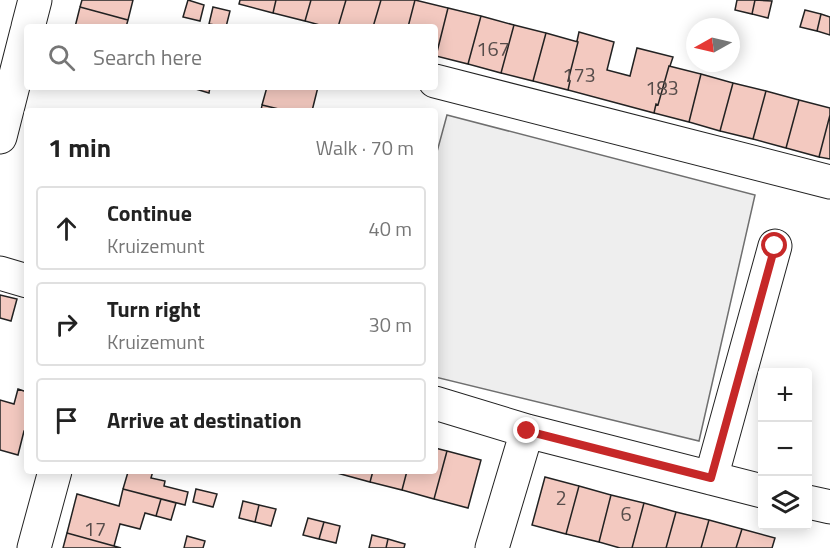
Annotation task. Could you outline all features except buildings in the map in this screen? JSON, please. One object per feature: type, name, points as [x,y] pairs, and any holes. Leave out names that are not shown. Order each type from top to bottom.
[{"type":"street","points":[[29,24],[35,0]]},
{"type":"street","points":[[0,137],[24,44]]},
{"type":"street","points":[[438,82],[830,182]]},
{"type":"street","points":[[711,478],[775,246]]},
{"type":"street","points":[[0,273],[24,280]]},
{"type":"street","points":[[438,404],[527,431],[758,490]]},
{"type":"street","points":[[492,548],[527,431]]},
{"type":"street","points":[[34,548],[54,474]]},
{"type":"street","points":[[812,503],[830,507]]},
{"type":"shaded area","points":[[447,115],[755,195],[699,441],[438,378],[438,148]]},
{"type":"route","points":[[527,431],[711,478],[775,246]]}]
